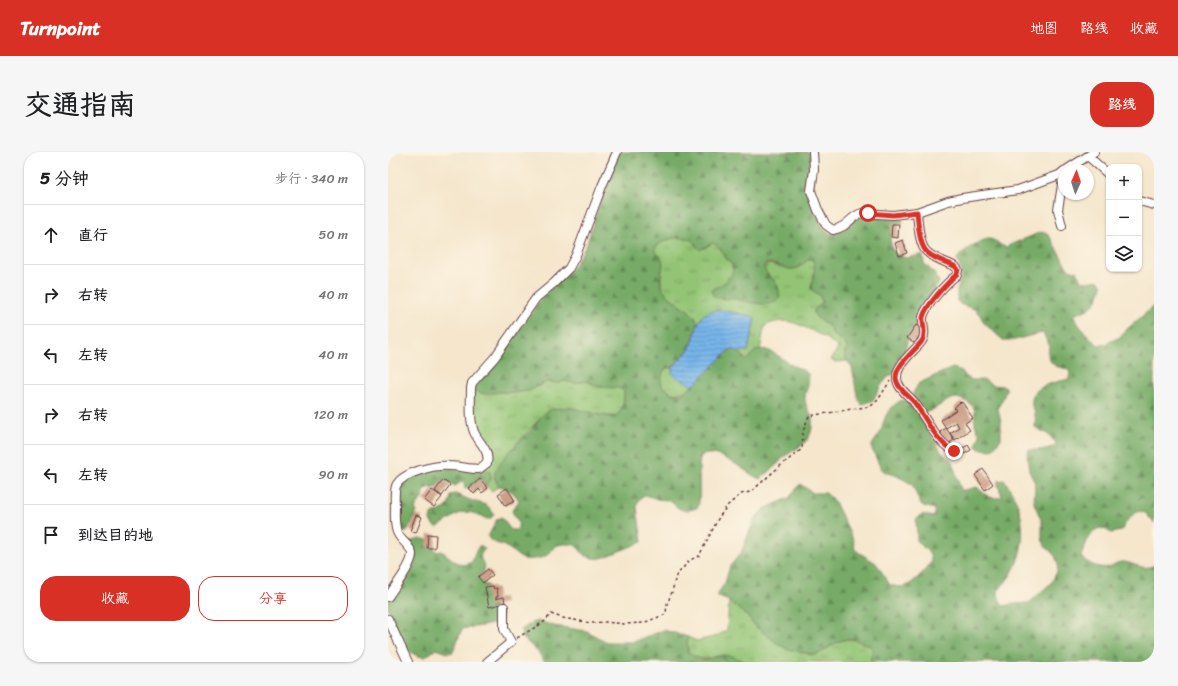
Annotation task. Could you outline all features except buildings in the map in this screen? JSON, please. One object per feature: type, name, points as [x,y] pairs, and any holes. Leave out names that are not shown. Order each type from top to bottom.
[{"type":"street","points":[[388,597],[411,560],[412,554],[410,549],[400,539],[397,533],[395,502],[396,486],[399,481],[423,469],[448,466],[479,469],[487,463],[488,455],[474,432],[472,423],[472,383],[495,357],[536,298],[569,268],[576,255],[602,186],[617,152]]},
{"type":"street","points":[[813,152],[814,170],[811,191],[826,226],[833,230],[843,227],[858,214],[862,213],[893,215],[917,212],[948,201],[1018,190],[1058,175]]},
{"type":"street","points":[[1076,164],[1091,154],[1106,172]]},
{"type":"street","points":[[1060,200],[1058,210],[1062,226]]},
{"type":"street","points":[[1142,202],[1154,205]]},
{"type":"street","points":[[917,212],[923,248],[928,253],[956,267],[958,270],[957,274],[945,285],[926,312],[923,320],[923,338],[904,361],[897,372],[896,377],[897,382],[915,402],[926,421],[942,442],[954,451]]},
{"type":"street","points":[[487,662],[511,642],[504,630],[504,607]]},
{"type":"street","points":[[388,619],[408,662]]},
{"type":"path","points":[[511,642],[544,622],[551,614],[562,618],[590,622],[625,624],[643,623],[664,615],[666,613],[667,604],[676,576],[690,560],[699,556],[719,517],[737,497],[741,494],[750,492],[802,449],[803,431],[809,416],[871,406],[878,400],[889,382],[896,377]]},
{"type":"green space","points":[[620,152],[810,152],[815,212],[825,231],[832,234],[844,229],[859,217],[902,217],[903,222],[896,223],[890,238],[895,254],[907,258],[923,254],[924,263],[934,273],[939,282],[908,338],[905,350],[893,374],[882,384],[873,400],[861,405],[857,395],[852,368],[845,357],[845,351],[847,348],[846,344],[833,335],[831,327],[817,318],[814,314],[814,310],[822,303],[822,301],[819,295],[811,289],[815,267],[813,260],[809,259],[795,269],[774,264],[765,264],[764,268],[766,273],[777,284],[779,299],[770,304],[758,304],[734,299],[719,298],[713,295],[712,290],[728,280],[733,269],[717,245],[712,243],[700,250],[692,240],[687,238],[676,238],[660,243],[654,251],[659,255],[663,264],[660,278],[663,289],[671,298],[686,308],[698,323],[691,347],[673,367],[666,368],[663,372],[661,382],[663,387],[673,394],[681,394],[693,386],[727,352],[732,349],[739,352],[746,360],[754,352],[763,349],[773,353],[808,374],[809,381],[805,394],[805,401],[812,418],[811,433],[804,443],[783,458],[760,479],[717,455],[702,455],[699,464],[698,507],[682,510],[668,500],[647,496],[639,499],[637,507],[642,542],[608,556],[599,558],[585,555],[572,544],[560,544],[553,548],[545,556],[533,559],[524,559],[508,548],[492,541],[488,537],[497,519],[501,517],[511,530],[517,530],[518,527],[518,522],[512,511],[519,501],[511,491],[499,486],[494,476],[496,469],[504,457],[532,429],[541,416],[546,412],[559,408],[572,408],[611,417],[615,416],[622,408],[624,391],[619,388],[599,387],[587,381],[575,383],[564,381],[559,383],[546,382],[529,391],[484,394],[478,392],[474,387],[505,350],[543,296],[573,267],[586,246],[604,189]]},
{"type":"green space","points":[[1040,232],[1046,233],[1050,237],[1068,269],[1076,271],[1082,281],[1088,282],[1098,280],[1102,285],[1095,303],[1086,310],[1074,316],[1085,332],[1100,346],[1120,337],[1154,306],[1154,523],[1145,513],[1141,511],[1131,517],[1121,531],[1111,533],[1103,528],[1097,529],[1088,540],[1081,557],[1090,564],[1098,567],[1109,567],[1121,562],[1142,567],[1150,567],[1154,565],[1154,662],[870,662],[873,650],[871,646],[853,639],[838,642],[815,655],[787,649],[777,643],[755,626],[747,616],[729,601],[716,596],[725,583],[730,566],[741,553],[755,518],[764,509],[789,498],[800,484],[813,493],[826,493],[835,502],[852,537],[855,549],[876,563],[890,585],[902,587],[909,585],[930,563],[931,557],[917,540],[916,520],[922,514],[934,517],[935,509],[923,506],[920,503],[912,484],[881,469],[871,447],[881,432],[888,411],[902,400],[910,403],[941,452],[952,461],[961,490],[977,487],[988,496],[998,498],[1002,496],[998,481],[1004,480],[1017,503],[1021,515],[1022,540],[1016,564],[1010,576],[998,591],[998,595],[1004,606],[1029,603],[1051,583],[1057,572],[1058,564],[1055,556],[1046,547],[1042,539],[1042,522],[1034,503],[1035,483],[1029,471],[1027,455],[1028,451],[1030,450],[1047,449],[1056,445],[1056,443],[1049,435],[1035,427],[1035,414],[1032,406],[1032,399],[1034,393],[1038,389],[1069,379],[1070,373],[1068,369],[1055,366],[1051,362],[1048,356],[1049,345],[1043,333],[1015,340],[1003,340],[984,323],[980,315],[974,309],[960,304],[957,301],[957,290],[961,270],[957,260],[958,257],[966,250],[987,239],[1006,247]]},
{"type":"green space","points":[[682,237],[694,241],[699,248],[705,248],[712,243],[717,245],[731,264],[733,269],[728,280],[712,290],[717,297],[733,299],[776,282],[765,272],[764,268],[767,264],[791,269],[800,266],[809,259],[813,260],[815,267],[811,289],[820,296],[822,301],[822,303],[814,310],[816,315],[829,327],[833,335],[845,342],[847,348],[845,351],[847,361],[836,362],[831,360],[838,348],[834,344],[809,329],[785,321],[766,325],[760,350],[754,352],[748,360],[746,360],[739,352],[748,350],[755,319],[726,311],[703,316],[698,323],[690,312],[671,298],[663,289],[661,281],[662,265],[653,251],[662,242]]},
{"type":"green space","points":[[673,367],[672,371],[693,386],[683,392],[668,392],[661,383],[661,377],[667,368]]},
{"type":"green space","points":[[953,368],[962,371],[966,377],[972,380],[985,380],[992,385],[1006,387],[1006,391],[998,409],[1001,421],[1001,439],[992,450],[979,449],[976,446],[980,435],[975,424],[975,411],[967,402],[954,398],[928,412],[924,412],[913,397],[913,393],[919,383]]},
{"type":"green space","points":[[548,381],[575,383],[587,381],[599,387],[619,388],[624,391],[624,401],[619,413],[614,416],[601,415],[568,408],[546,412],[518,442],[497,468],[495,472],[495,480],[499,486],[492,491],[486,485],[491,480],[490,472],[485,469],[490,463],[491,455],[481,436],[477,424],[474,406],[474,387],[478,392],[484,394],[501,392],[517,393],[540,386]]},
{"type":"green space","points":[[443,468],[476,471],[485,469],[490,472],[491,480],[486,485],[481,479],[472,487],[465,489],[464,480],[455,486],[443,479],[434,489],[430,487],[425,490],[422,498],[415,508],[417,512],[407,532],[401,532],[398,528],[397,506],[399,491],[402,485],[406,479],[413,475]]},
{"type":"green space","points":[[455,494],[486,505],[494,515],[487,519],[479,515],[466,512],[457,515],[438,527],[433,525],[430,520],[431,515],[447,507],[451,495]]},
{"type":"green space","points":[[420,538],[427,540],[437,552],[441,551],[458,563],[464,565],[472,562],[479,546],[482,546],[485,549],[481,553],[480,557],[485,566],[483,574],[484,585],[488,585],[487,587],[491,602],[502,615],[500,623],[462,629],[453,652],[448,653],[436,649],[425,657],[418,656],[410,652],[403,643],[388,608],[389,601],[411,564],[408,542]]},
{"type":"green space","points":[[729,601],[747,616],[755,626],[787,649],[811,655],[822,652],[839,641],[847,639],[855,640],[871,646],[873,649],[870,662],[745,662],[728,656],[717,656],[702,659],[688,652],[688,637],[697,641],[717,636],[727,630]]},
{"type":"green space","points":[[539,621],[554,626],[587,631],[606,642],[632,642],[664,630],[688,637],[688,652],[695,657],[703,660],[723,655],[732,656],[745,662],[545,662],[536,650],[522,637],[521,630],[531,623]]},
{"type":"water","points":[[720,310],[752,316],[755,319],[748,351],[739,352],[732,349],[727,352],[693,386],[674,375],[672,373],[673,369],[690,348],[698,323],[703,316],[709,312]]},
{"type":"route","points":[[868,213],[893,215],[917,212],[923,248],[928,253],[956,267],[958,270],[957,274],[945,285],[926,312],[923,320],[923,338],[904,361],[897,372],[896,377],[897,382],[915,402],[926,421],[942,442],[954,451]]}]
